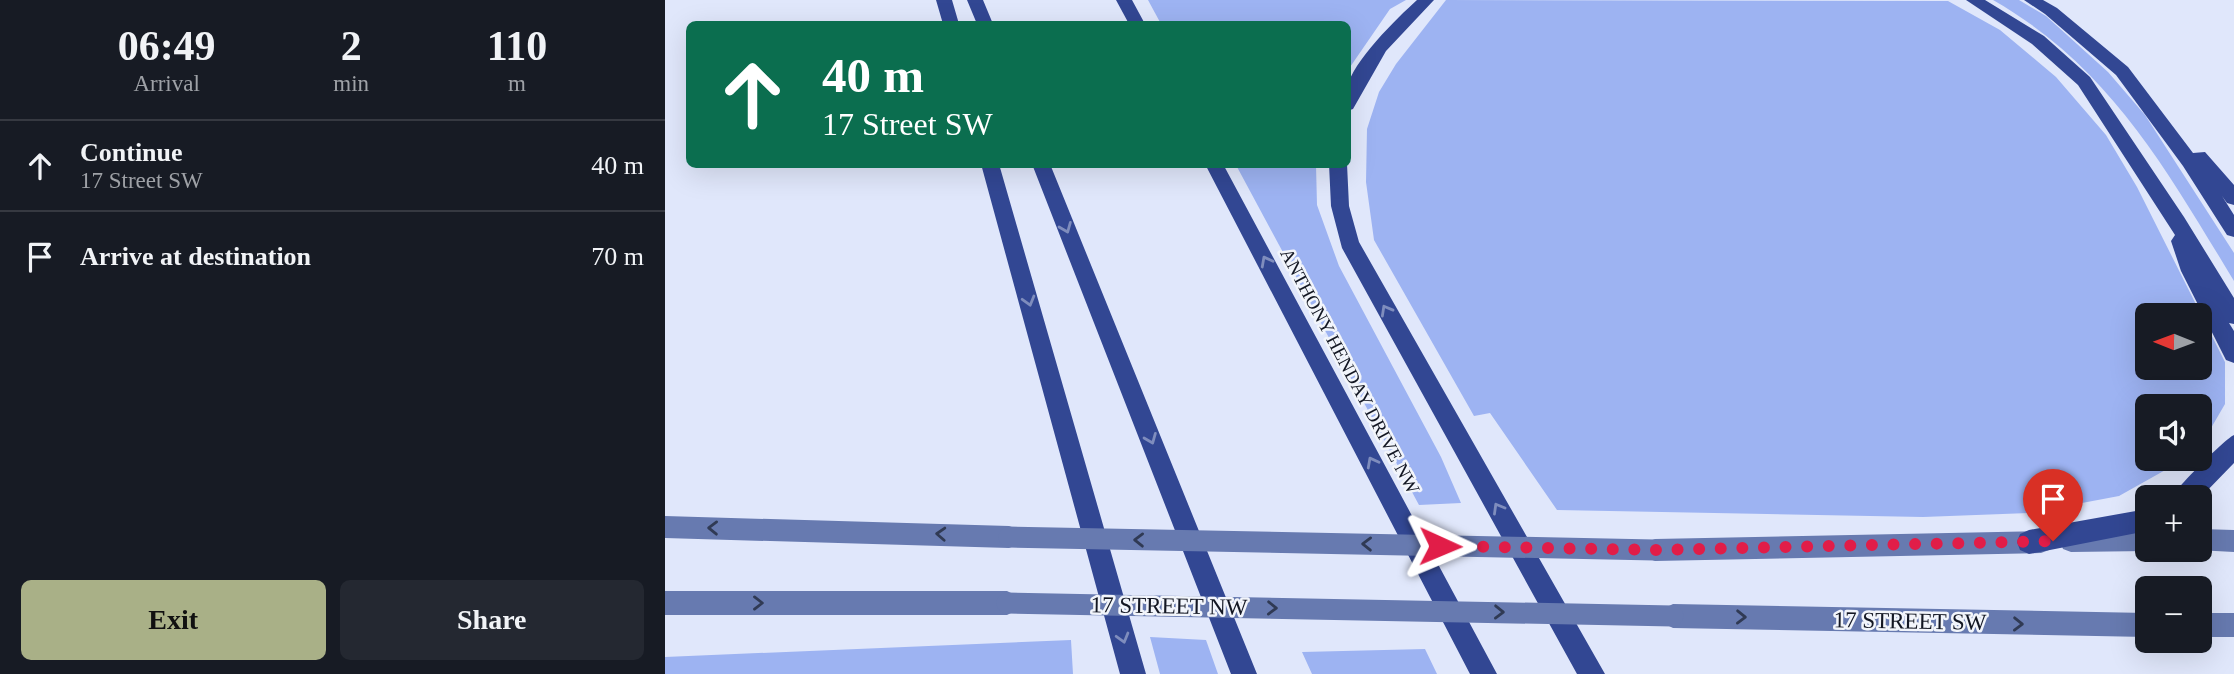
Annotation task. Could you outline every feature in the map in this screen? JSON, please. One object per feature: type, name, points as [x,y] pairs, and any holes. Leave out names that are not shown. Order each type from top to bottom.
[{"type":"highway","points":[[944,0],[950,21]]},
{"type":"highway","points":[[975,0],[984,21]]},
{"type":"highway","points":[[1124,0],[1135,21]]},
{"type":"highway","points":[[1351,96],[1362,72],[1385,39],[1426,0]]},
{"type":"highway","points":[[1974,0],[2038,40],[2084,81],[2177,222],[2234,316]]},
{"type":"highway","points":[[2032,0],[2051,11],[2122,71],[2234,198]]},
{"type":"highway","points":[[2122,71],[2189,161],[2234,230]]},
{"type":"highway","points":[[991,168],[1133,674]]},
{"type":"highway","points":[[1043,168],[1244,674]]},
{"type":"highway","name":"ANTHONY HENDAY DRIVE NW","points":[[1216,168],[1484,674]]},
{"type":"highway","points":[[1338,168],[1340,206],[1349,243],[1592,674]]},
{"type":"highway","points":[[2177,222],[2188,269],[2234,354]]},
{"type":"highway","points":[[2197,485],[2220,464],[2234,445]]},
{"type":"highway","points":[[2029,542],[2135,522]]},
{"type":"main road","points":[[665,527],[1655,550],[2135,540]]},
{"type":"main road","points":[[2212,540],[2234,541]]},
{"type":"main road","name":"17 STREET NW","points":[[665,603],[1007,603],[1673,616]]},
{"type":"main road","name":"17 STREET SW","points":[[1673,616],[2135,625]]},
{"type":"main road","points":[[2212,625],[2234,625]]},
{"type":"shaded area","points":[[1148,0],[1406,0],[1390,9],[1351,66],[1351,21],[1159,21]]},
{"type":"shaded area","points":[[1446,0],[1948,1],[2000,30],[2056,77],[2106,135],[2137,187],[2195,303],[2135,303],[2135,380],[2212,380],[2212,336],[2225,362],[2225,404],[2212,426],[2212,394],[2135,394],[2135,471],[2164,471],[2119,496],[2029,513],[1923,517],[1557,510],[1490,413],[1474,416],[1374,240],[1366,182],[1367,129],[1379,92],[1396,64]]},
{"type":"shaded area","points":[[1993,0],[2019,0],[2046,16],[2108,72],[2145,115],[2234,253],[2234,281],[2159,161],[2103,89],[2070,56],[2034,27]]},
{"type":"shaded area","points":[[1238,168],[1316,168],[1317,205],[1339,266],[1441,457],[1461,503],[1419,505]]},
{"type":"shaded area","points":[[1150,637],[1206,640],[1218,674],[1160,674]]},
{"type":"shaded area","points":[[1071,640],[1073,674],[665,674],[665,657]]},
{"type":"shaded area","points":[[1425,649],[1437,674],[1312,674],[1302,652]]},
{"type":"route","points":[[1440,546],[1655,550],[2053,541]]}]
